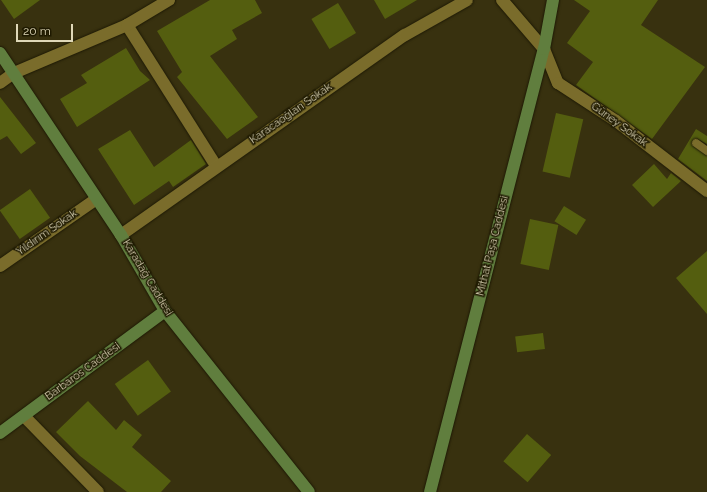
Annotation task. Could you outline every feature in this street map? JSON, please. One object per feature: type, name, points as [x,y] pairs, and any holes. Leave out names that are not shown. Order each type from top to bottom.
[{"type":"street","points":[[0,83],[14,74],[127,24],[167,0]]},
{"type":"street","name":"Karacaoğlan Sokak","points":[[120,234],[405,35],[467,0]]},
{"type":"street","name":"Güney Sokak","points":[[502,0],[544,49],[558,83],[616,121],[707,191]]},
{"type":"street","name":"Mithat Paşa Caddesi","points":[[430,492],[544,49],[553,0]]},
{"type":"street","points":[[127,24],[216,166]]},
{"type":"street","name":"Karadağ Caddesi","points":[[0,53],[95,200],[120,234],[165,311],[309,492]]},
{"type":"street","name":"Yıldırım Sokak","points":[[0,266],[95,200]]},
{"type":"street","name":"Barbaros Caddesi","points":[[0,433],[165,311]]},
{"type":"street","points":[[24,416],[98,492]]},
{"type":"lane","points":[[696,143],[707,151]]},
{"type":"building","points":[[1,0],[40,0],[14,19]]},
{"type":"building","points":[[210,0],[255,0],[262,13],[232,30],[237,39],[210,56],[258,117],[227,139],[177,77],[182,72],[157,31]]},
{"type":"building","points":[[374,0],[417,0],[385,19]]},
{"type":"building","points":[[574,0],[658,0],[641,25],[705,67],[652,139],[576,85],[593,62],[567,43],[590,11]]},
{"type":"building","points":[[338,3],[356,33],[329,49],[311,19]]},
{"type":"building","points":[[126,48],[140,71],[150,80],[77,127],[60,99],[87,83],[81,75]]},
{"type":"building","points":[[0,97],[36,143],[21,154],[7,136],[0,140]]},
{"type":"building","points":[[556,113],[583,119],[570,178],[543,171]]},
{"type":"building","points":[[696,129],[707,136],[707,144],[696,138],[691,143],[707,156],[707,181],[678,159]]},
{"type":"building","points":[[130,130],[154,167],[191,140],[206,164],[173,187],[169,181],[134,205],[98,149]]},
{"type":"building","points":[[654,164],[667,179],[671,173],[681,181],[653,207],[632,185]]},
{"type":"building","points":[[30,189],[50,218],[20,239],[0,210]]},
{"type":"building","points":[[564,206],[586,220],[577,235],[554,221]]},
{"type":"building","points":[[530,219],[558,225],[549,270],[520,264]]},
{"type":"building","points":[[707,251],[707,314],[676,278]]},
{"type":"building","points":[[543,333],[545,349],[517,352],[515,336]]},
{"type":"building","points":[[148,360],[171,392],[138,416],[115,384]]},
{"type":"building","points":[[88,401],[116,430],[124,420],[142,435],[132,447],[171,481],[161,492],[127,492],[80,456],[56,432]]},
{"type":"building","points":[[527,434],[551,455],[528,482],[503,461]]}]
